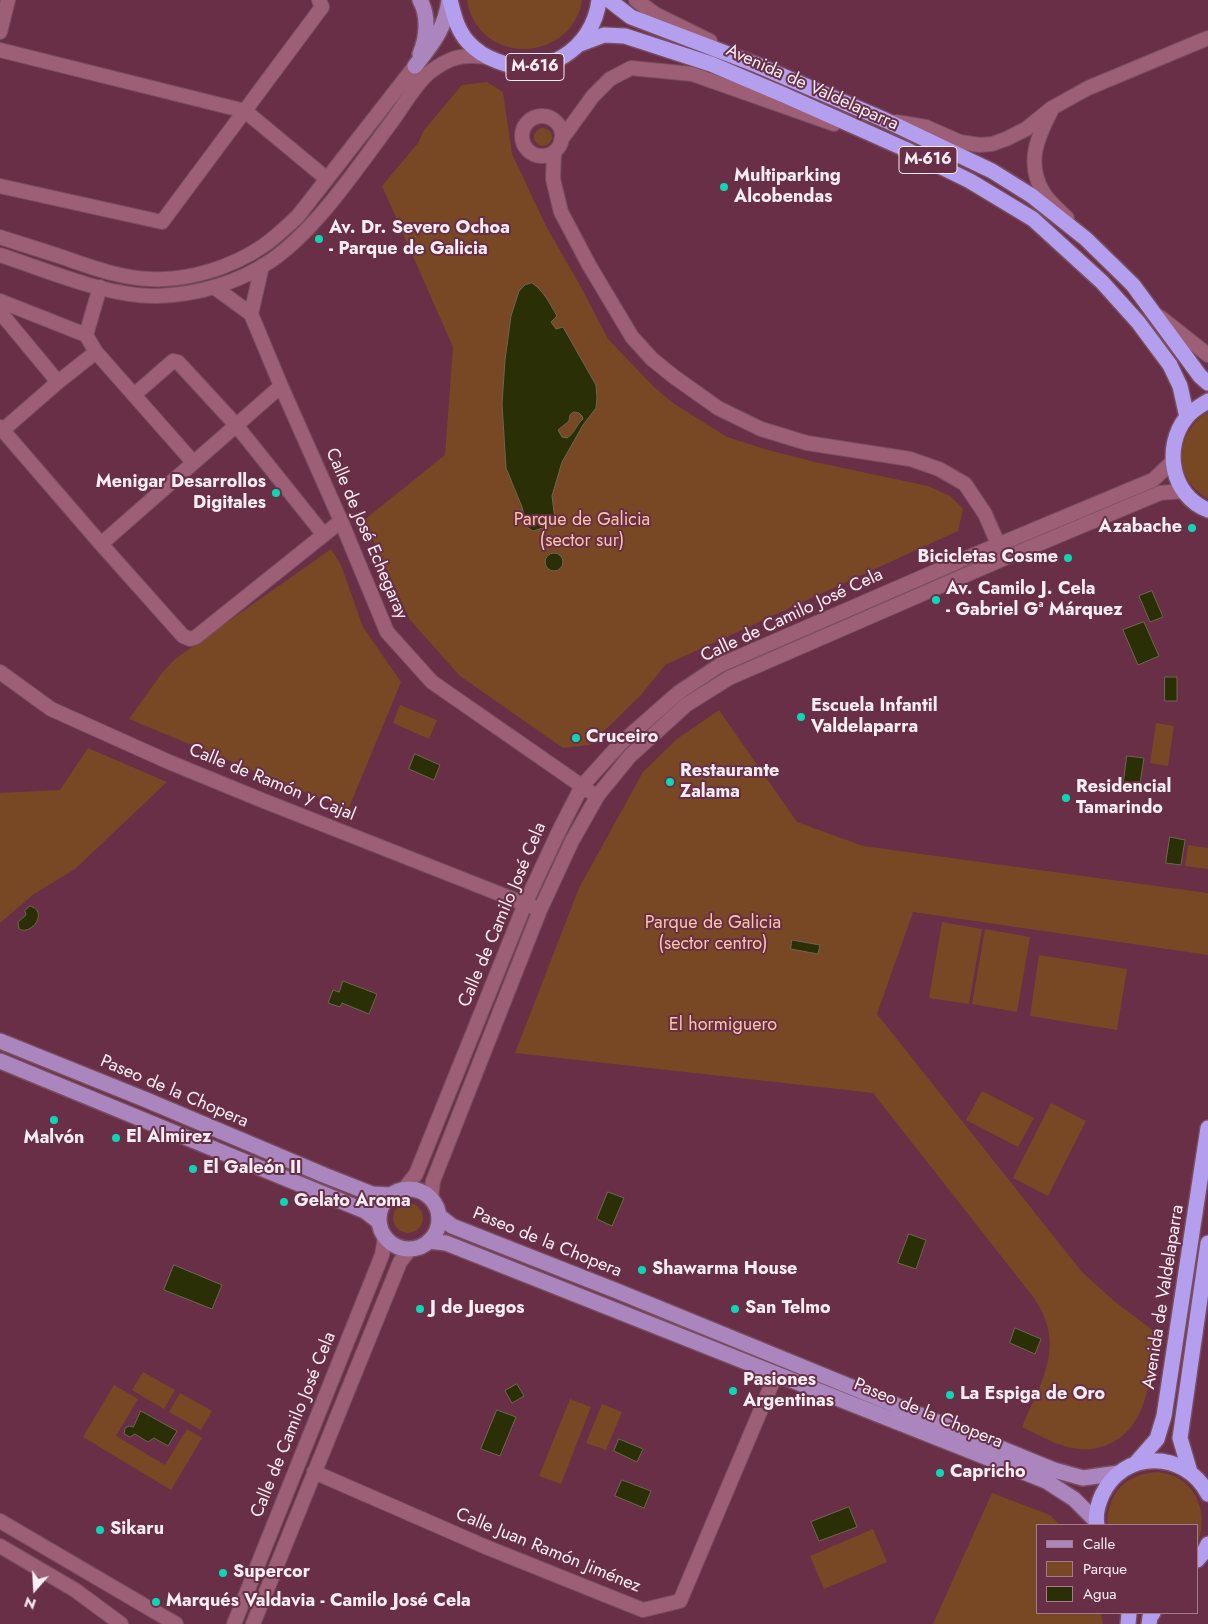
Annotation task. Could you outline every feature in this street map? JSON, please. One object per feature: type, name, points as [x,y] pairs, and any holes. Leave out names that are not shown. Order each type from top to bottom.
[{"type":"highway","name":"M-616","points":[[450,0],[456,22],[468,42],[486,57],[510,66],[535,67],[559,59],[580,44],[591,29],[598,12],[599,0]]},
{"type":"highway","name":"Avenida de Valdelaparra","points":[[609,0],[631,17],[756,66],[885,120],[992,171],[1032,196],[1086,239],[1133,285],[1200,376],[1208,383]]},
{"type":"highway","name":"Avenida de Valdelaparra","points":[[580,44],[604,35],[625,36],[711,64],[905,149],[970,181],[1033,220],[1102,282],[1138,322],[1170,365],[1180,386],[1187,417]]},
{"type":"highway","points":[[1208,401],[1197,407],[1178,430],[1173,446],[1172,462],[1176,477],[1183,491],[1192,501],[1208,510]]},
{"type":"highway","name":"Avenida de Valdelaparra","points":[[1136,1463],[1157,1439],[1164,1416],[1208,1128]]},
{"type":"highway","name":"Avenida de Valdelaparra","points":[[1190,1472],[1180,1438],[1208,1243]]},
{"type":"highway","points":[[1096,1523],[1098,1503],[1106,1486],[1118,1473],[1136,1463],[1155,1460],[1174,1463],[1190,1472],[1203,1485],[1208,1494]]},
{"type":"highway","points":[[1198,1559],[1208,1544]]},
{"type":"main road","points":[[415,66],[425,42],[426,22],[420,0]]},
{"type":"main road","points":[[415,66],[434,42],[444,25],[450,0]]},
{"type":"main road","name":"Paseo de la Chopera","points":[[0,1041],[372,1194],[397,1192]]},
{"type":"main road","name":"Paseo de la Chopera","points":[[0,1061],[365,1211],[378,1221]]},
{"type":"main road","points":[[414,1189],[431,1199],[439,1216],[435,1234],[429,1241],[420,1247],[410,1249],[400,1248],[384,1238],[378,1221],[381,1206],[397,1192],[414,1189]]},
{"type":"main road","name":"Paseo de la Chopera","points":[[439,1216],[452,1226],[617,1291],[1054,1470],[1083,1478],[1118,1473]]},
{"type":"main road","name":"Paseo de la Chopera","points":[[429,1241],[446,1243],[1046,1481],[1074,1499],[1096,1523]]},
{"type":"street","points":[[0,32],[8,0]]},
{"type":"street","points":[[0,186],[162,222],[322,6],[320,0]]},
{"type":"street","points":[[636,0],[655,14],[756,66]]},
{"type":"street","points":[[885,120],[926,128],[960,142],[979,145],[992,144],[1026,128],[1052,108],[1088,88],[1208,38]]},
{"type":"street","points":[[0,50],[245,111],[327,180]]},
{"type":"street","points":[[0,255],[100,287],[155,296],[182,294],[214,287],[242,277],[285,250],[307,229],[342,188],[428,74],[454,57],[470,55],[486,57]]},
{"type":"street","points":[[0,237],[118,274],[153,280],[194,275],[227,264],[264,246],[298,216],[415,66]]},
{"type":"street","points":[[905,149],[692,74],[631,68],[610,79],[593,96],[557,146],[553,179],[561,212],[589,265],[632,337],[652,359],[718,408],[761,429],[807,443],[910,459],[939,469],[966,484],[985,514],[1004,558]]},
{"type":"street","points":[[1052,108],[1037,140],[1034,152],[1036,174],[1044,192],[1086,239]]},
{"type":"street","points":[[214,287],[252,314],[262,266]]},
{"type":"street","points":[[86,335],[100,287]]},
{"type":"street","points":[[0,301],[86,335],[96,352],[193,462]]},
{"type":"street","points":[[1152,310],[1208,355]]},
{"type":"street","points":[[0,312],[58,382]]},
{"type":"street","name":"Calle de José Echegaray","points":[[252,314],[387,632],[432,682],[582,786],[598,795]]},
{"type":"street","points":[[96,352],[2,428],[183,636],[190,639],[196,638],[341,521]]},
{"type":"street","points":[[134,395],[173,361],[178,362],[236,424],[324,535]]},
{"type":"street","points":[[101,544],[281,386]]},
{"type":"street","name":"Calle de Camilo José Cela","points":[[397,1192],[416,1174],[525,904],[582,786],[620,744],[678,693],[720,665],[999,544],[1153,480],[1172,462]]},
{"type":"street","name":"Calle de Camilo José Cela","points":[[431,1199],[433,1181],[540,910],[572,841],[598,795],[630,756],[686,705],[729,678],[1004,558],[1160,494],[1183,491]]},
{"type":"street","name":"Calle de Ramón y Cajal","points":[[0,672],[51,709],[162,758],[264,801],[540,910]]},
{"type":"street","name":"Calle de Camilo José Cela","points":[[234,1624],[382,1255],[384,1238]]},
{"type":"street","name":"Calle de Camilo José Cela","points":[[253,1624],[400,1262],[410,1249]]},
{"type":"street","name":"Calle Juan Ramón Jiménez","points":[[314,1472],[486,1547],[643,1610],[680,1602],[776,1374]]},
{"type":"street","points":[[0,1521],[176,1624]]},
{"type":"street","points":[[0,1546],[75,1590],[121,1624]]},
{"type":"green space","points":[[467,0],[582,0],[574,22],[560,37],[537,48],[524,49],[500,44],[489,37],[475,22]]},
{"type":"green space","name":"Parque de Galicia (sector sur)","points":[[487,82],[503,92],[512,154],[546,226],[608,339],[654,387],[673,403],[727,437],[815,462],[928,486],[950,496],[963,509],[958,531],[665,665],[641,695],[590,745],[563,748],[460,676],[410,620],[364,520],[445,455],[453,347],[382,186],[418,143],[424,130],[462,85]]},
{"type":"green space","points":[[543,128],[551,133],[552,137],[547,145],[543,146],[535,141],[534,137],[539,129]]},
{"type":"green space","points":[[1208,412],[1208,499],[1197,491],[1188,480],[1182,462],[1182,452],[1184,442],[1193,425]]},
{"type":"green space","points":[[331,549],[341,565],[363,627],[401,682],[348,810],[129,719],[162,673],[175,659]]},
{"type":"green space","points":[[400,705],[437,720],[429,739],[393,723]]},
{"type":"green space","name":"Parque de Galicia (sector centro)","points":[[719,710],[797,822],[863,846],[1208,893],[1208,955],[913,912],[877,1014],[1082,1272],[1114,1301],[1155,1332],[1150,1378],[1142,1408],[1135,1422],[1126,1433],[1113,1442],[1093,1449],[1073,1448],[1058,1444],[1022,1427],[1039,1388],[1048,1360],[1050,1347],[1049,1333],[1043,1314],[1034,1298],[873,1093],[515,1053],[579,888],[643,772],[677,739]]},
{"type":"green space","points":[[1156,723],[1174,726],[1168,766],[1150,763]]},
{"type":"green space","points":[[88,748],[167,782],[75,869],[34,894],[0,923],[0,793],[60,790]]},
{"type":"green space","points":[[1188,845],[1208,848],[1208,869],[1185,866]]},
{"type":"green space","points":[[942,922],[982,929],[969,1004],[929,998]]},
{"type":"green space","points":[[985,929],[1030,937],[1017,1012],[972,1004]]},
{"type":"green space","points":[[1039,955],[1127,969],[1117,1030],[1030,1016]]},
{"type":"green space","points":[[982,1091],[1034,1118],[1018,1147],[966,1120]]},
{"type":"green space","points":[[1051,1103],[1086,1121],[1048,1196],[1013,1178]]},
{"type":"green space","points":[[408,1203],[419,1207],[423,1218],[419,1229],[408,1233],[397,1229],[393,1218],[397,1207]]},
{"type":"green space","points":[[143,1372],[175,1390],[164,1409],[132,1390]]},
{"type":"green space","points":[[114,1385],[138,1399],[116,1436],[165,1465],[187,1429],[202,1438],[171,1490],[83,1437]]},
{"type":"green space","points":[[180,1393],[212,1411],[201,1430],[169,1412]]},
{"type":"green space","points":[[570,1399],[591,1407],[561,1484],[539,1476]]},
{"type":"green space","points":[[602,1404],[622,1412],[606,1450],[586,1443]]},
{"type":"green space","points":[[1158,1472],[1172,1475],[1183,1481],[1190,1488],[1196,1496],[1201,1515],[1202,1525],[1198,1541],[1198,1524],[1107,1524],[1111,1503],[1120,1487],[1136,1476]]},
{"type":"green space","points":[[992,1493],[1050,1515],[1059,1524],[1036,1524],[1036,1614],[1101,1614],[1103,1624],[933,1624]]},
{"type":"green space","points":[[873,1529],[887,1562],[824,1589],[810,1556]]},
{"type":"water","points":[[532,283],[549,302],[557,316],[551,322],[556,329],[563,327],[596,385],[597,398],[596,408],[583,425],[562,462],[552,496],[555,520],[552,525],[533,531],[527,527],[522,507],[506,468],[502,404],[511,316],[519,291],[525,285]],"holes":[[[574,412],[579,413],[583,419],[570,436],[567,438],[562,437],[558,430],[569,421],[570,415]]]},
{"type":"water","points":[[554,553],[560,556],[563,562],[560,568],[554,571],[548,568],[545,562],[548,556]]},
{"type":"water","points":[[1152,591],[1163,617],[1150,622],[1139,596]]},
{"type":"water","points":[[1144,622],[1159,656],[1138,665],[1123,630]]},
{"type":"water","points":[[1165,677],[1177,677],[1177,701],[1165,701]]},
{"type":"water","points":[[415,754],[440,765],[434,780],[409,769]]},
{"type":"water","points":[[1127,756],[1144,758],[1139,790],[1123,788]]},
{"type":"water","points":[[1170,837],[1185,840],[1181,865],[1166,863]]},
{"type":"water","points":[[30,906],[36,909],[38,913],[36,922],[29,929],[19,929],[18,922],[26,915],[25,911]]},
{"type":"water","points":[[792,940],[820,945],[818,954],[791,949]]},
{"type":"water","points":[[343,981],[377,994],[369,1014],[342,1003],[340,1007],[328,1003],[333,990],[339,992]]},
{"type":"water","points":[[608,1192],[624,1198],[612,1226],[597,1219]]},
{"type":"water","points":[[909,1234],[926,1240],[916,1269],[898,1263]]},
{"type":"water","points":[[174,1265],[222,1285],[212,1309],[164,1290]]},
{"type":"water","points":[[1015,1328],[1041,1339],[1035,1354],[1010,1343]]},
{"type":"water","points":[[517,1384],[524,1396],[512,1403],[505,1391]]},
{"type":"water","points":[[497,1410],[516,1417],[500,1456],[481,1449]]},
{"type":"water","points":[[141,1411],[177,1431],[168,1446],[154,1438],[148,1442],[135,1434],[130,1437],[124,1434],[125,1428],[133,1427]]},
{"type":"water","points":[[619,1439],[643,1449],[637,1462],[614,1451]]},
{"type":"water","points":[[622,1480],[651,1491],[644,1508],[615,1496]]},
{"type":"water","points":[[849,1507],[857,1527],[819,1541],[811,1522]]},
{"type":"place","name":"Multiparking Alcobendas","points":[[724,187]]},
{"type":"place","name":"Av. Dr. Severo Ochoa - Parque de Galicia","points":[[319,239]]},
{"type":"place","name":"Menigar Desarrollos Digitales","points":[[276,493]]},
{"type":"place","name":"Azabache","points":[[1192,528]]},
{"type":"place","name":"Bicicletas Cosme","points":[[1068,558]]},
{"type":"place","name":"Av. Camilo J. Cela - Gabriel Gª Márquez","points":[[936,600]]},
{"type":"place","name":"Escuela Infantil Valdelaparra","points":[[801,717]]},
{"type":"place","name":"Cruceiro","points":[[576,738]]},
{"type":"place","name":"Restaurante Zalama","points":[[670,782]]},
{"type":"place","name":"Residencial Tamarindo","points":[[1066,798]]},
{"type":"place","name":"Malvón","points":[[54,1120]]},
{"type":"place","name":"El Almirez","points":[[116,1138]]},
{"type":"place","name":"El Galeón II","points":[[193,1169]]},
{"type":"place","name":"Gelato Aroma","points":[[284,1202]]},
{"type":"place","name":"Shawarma House","points":[[642,1270]]},
{"type":"place","name":"J de Juegos","points":[[420,1309]]},
{"type":"place","name":"San Telmo","points":[[735,1309]]},
{"type":"place","name":"Pasiones Argentinas","points":[[733,1391]]},
{"type":"place","name":"La Espiga de Oro","points":[[950,1395]]},
{"type":"place","name":"Capricho","points":[[940,1473]]},
{"type":"place","name":"Sikaru","points":[[100,1530]]},
{"type":"place","name":"Supercor","points":[[223,1573]]},
{"type":"place","name":"Marqués Valdavia - Camilo José Cela","points":[[156,1602]]},
{"type":"park label","name":"El hormiguero","points":[[723,1026]]}]
